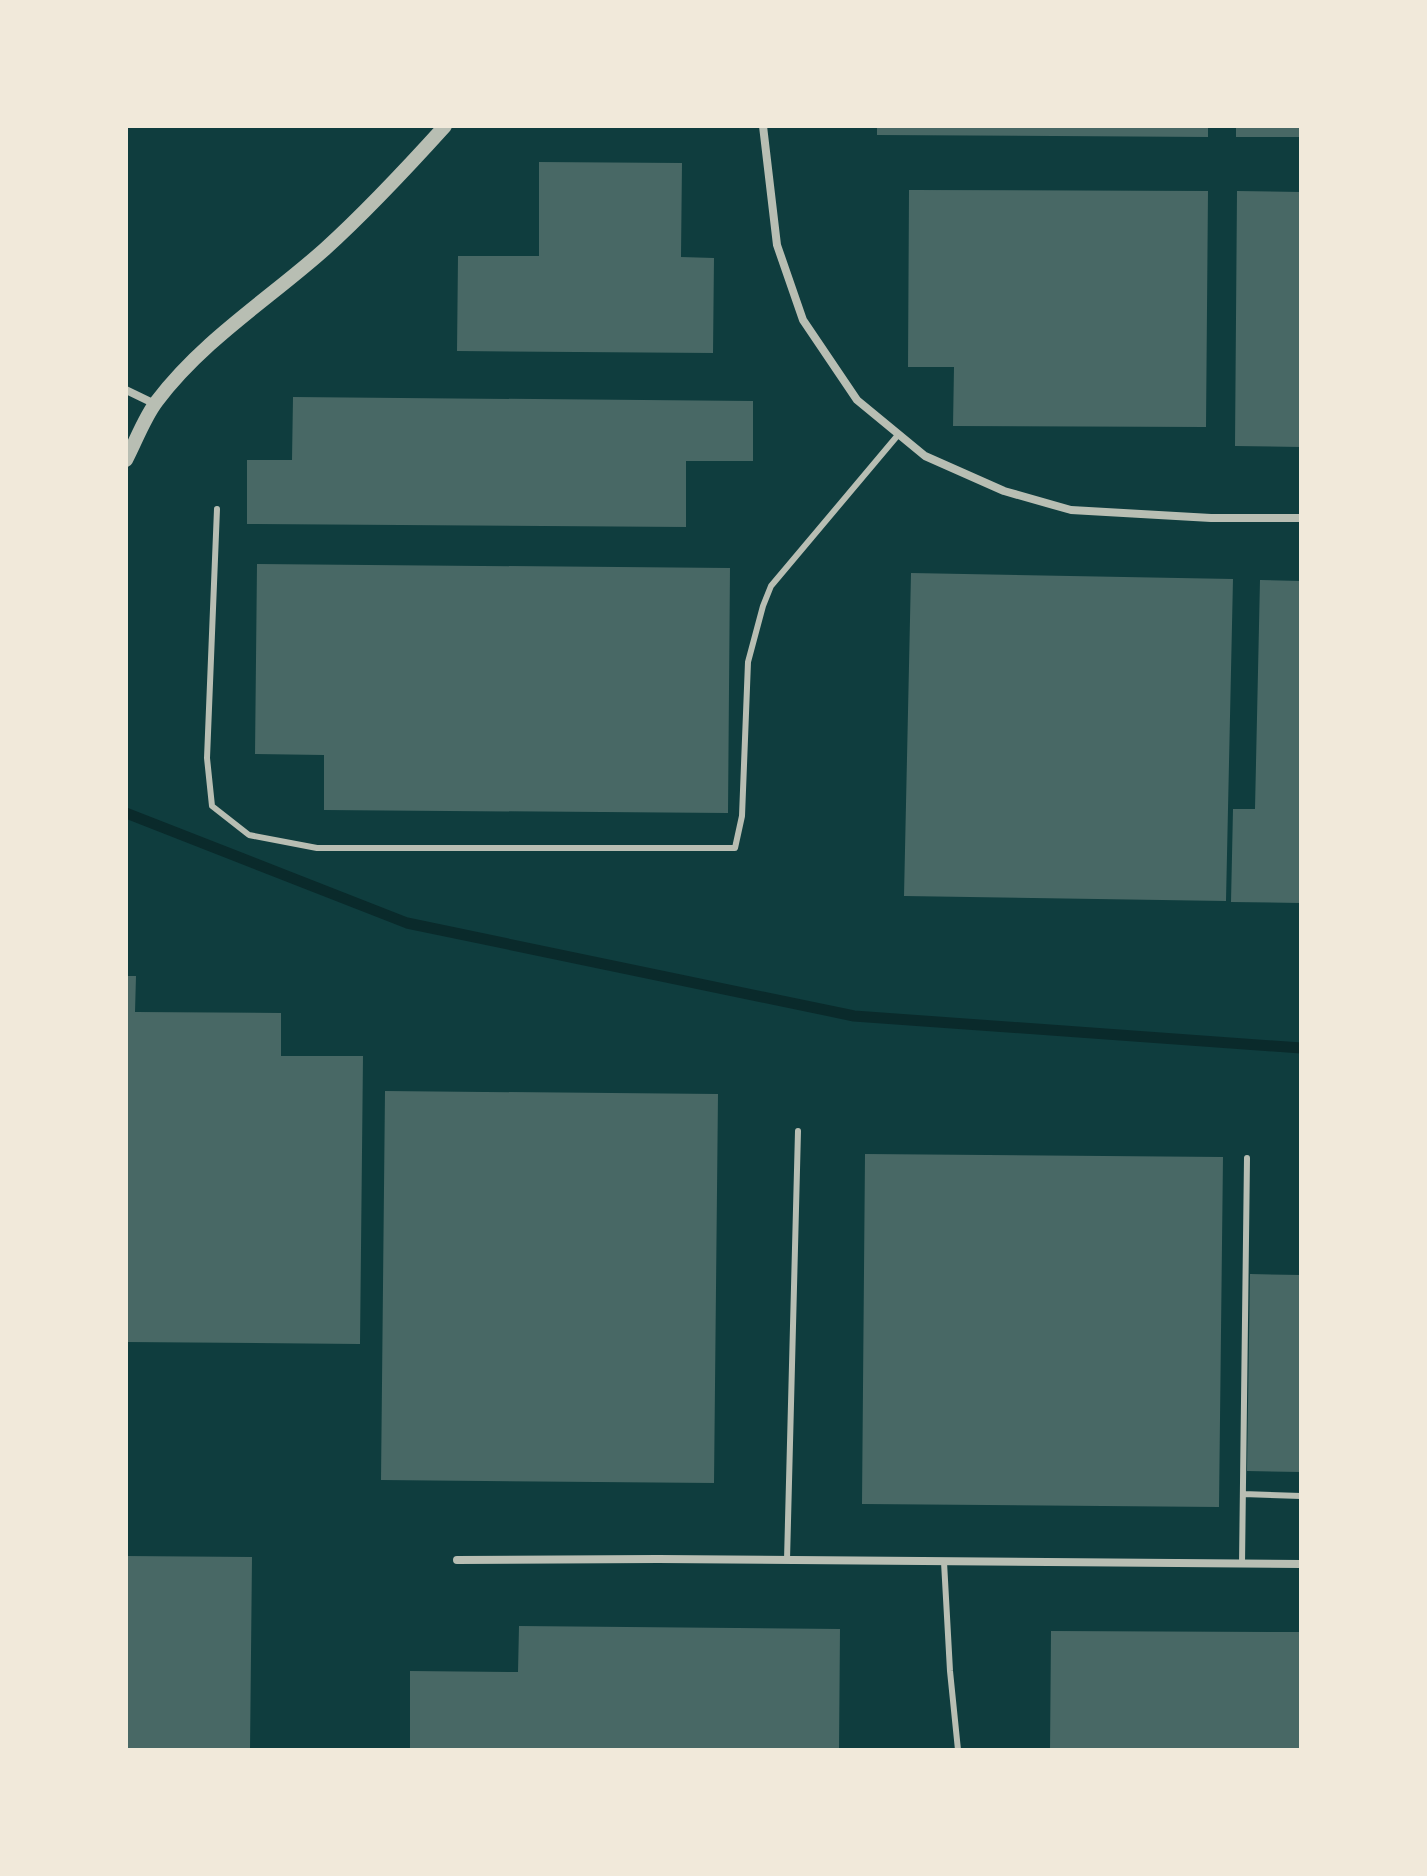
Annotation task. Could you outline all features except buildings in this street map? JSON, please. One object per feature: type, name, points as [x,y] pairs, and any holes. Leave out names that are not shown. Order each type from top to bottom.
[{"type":"street","points":[[126,460],[155,404],[176,377],[202,351],[324,250],[378,199],[445,126]]},
{"type":"street","points":[[763,126],[777,245],[803,320],[857,400],[925,456],[1004,491],[1071,510],[1211,518],[1301,518]]},
{"type":"street","points":[[126,390],[155,404]]},
{"type":"street","points":[[457,1560],[1301,1564]]},
{"type":"lane","points":[[217,509],[207,758],[212,806],[249,835],[317,848],[735,848],[742,816],[748,662],[767,596],[771,586],[898,435]]},
{"type":"lane","points":[[787,1560],[798,1131]]},
{"type":"lane","points":[[1242,1564],[1247,1158]]},
{"type":"lane","points":[[1243,1494],[1301,1496]]},
{"type":"lane","points":[[944,1562],[958,1750]]},
{"type":"waterway","points":[[126,813],[407,923],[854,1016],[1301,1048]]}]
